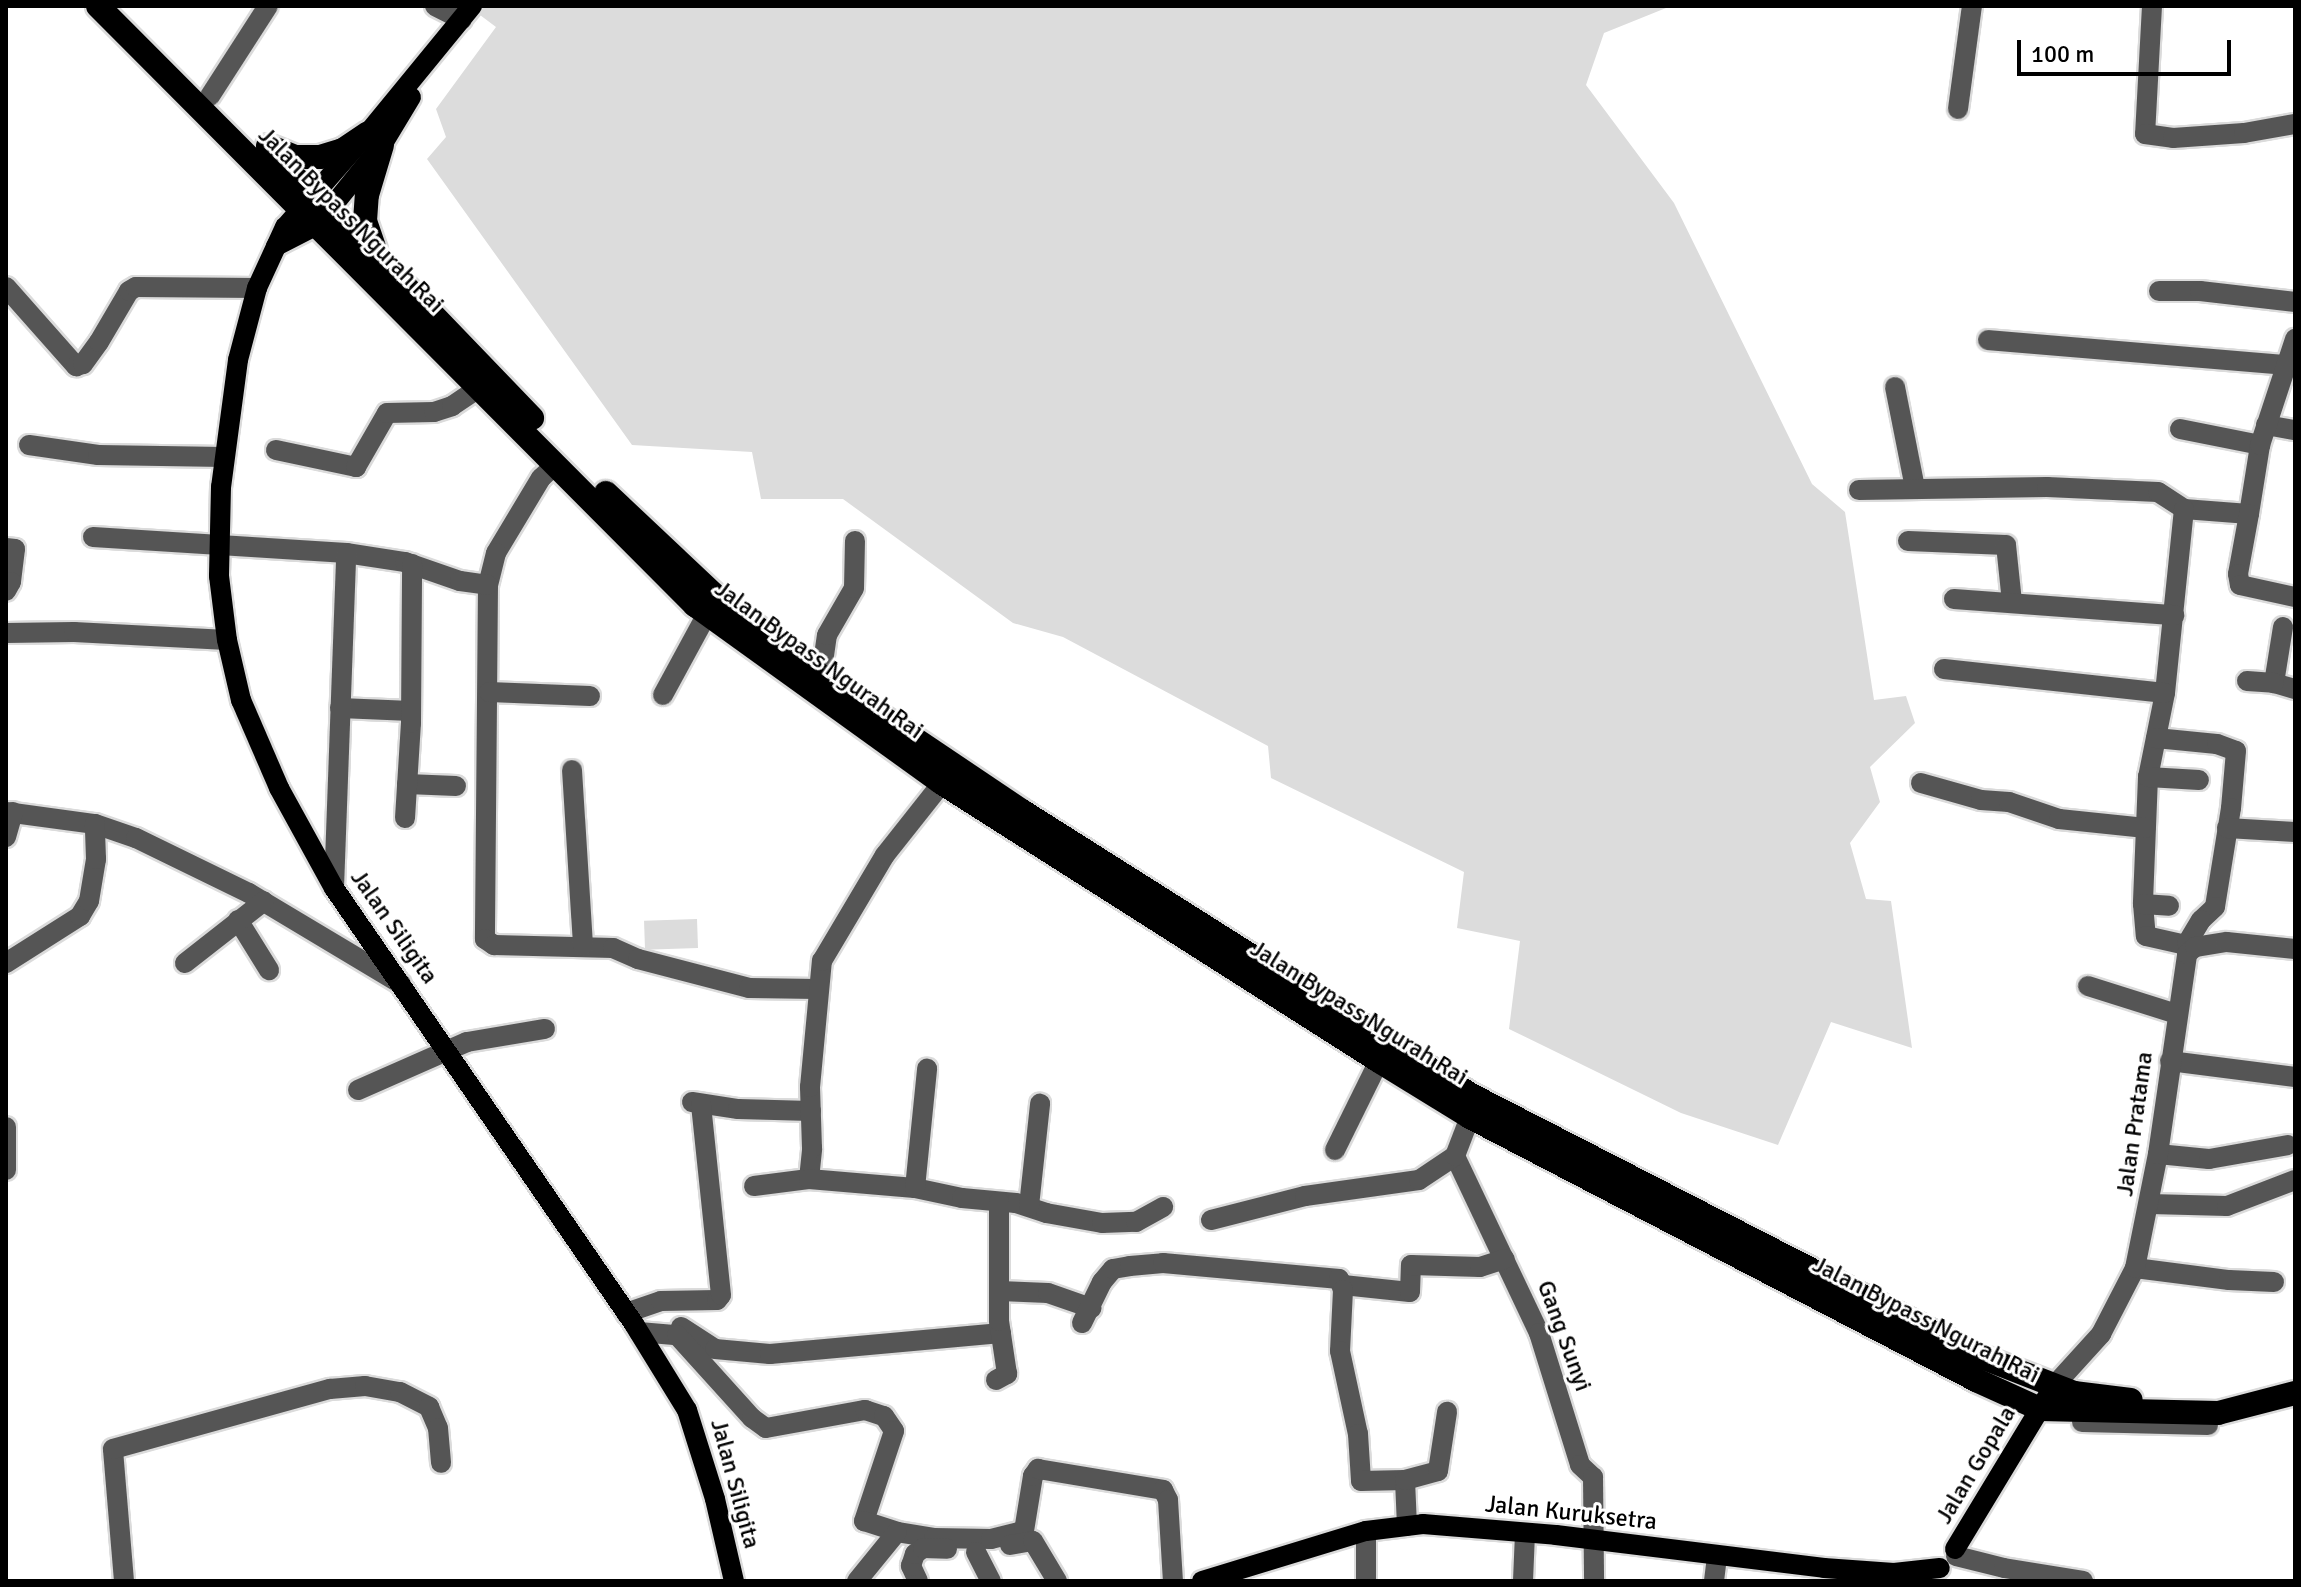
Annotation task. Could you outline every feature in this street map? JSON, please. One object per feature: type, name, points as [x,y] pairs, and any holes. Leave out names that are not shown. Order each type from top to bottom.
[{"type":"highway","name":"Jalan Bypass Ngurah Rai","points":[[98,6],[315,209],[379,258],[577,465],[713,594],[821,676],[1022,811],[1471,1095],[1976,1380],[2040,1409]]},
{"type":"highway","name":"Jalan Bypass Ngurah Rai","points":[[122,6],[251,138],[479,388],[707,614],[942,783],[1470,1117],[1649,1198],[1979,1356],[2053,1387]]},
{"type":"highway","points":[[251,138],[295,157],[320,157],[375,139],[365,221],[379,258]]},
{"type":"highway","points":[[2053,1387],[2147,1402],[2215,1401],[2295,1382]]},
{"type":"highway","points":[[2040,1409],[2218,1413],[2295,1393]]},
{"type":"main road","name":"Jalan Siligita","points":[[467,13],[375,139],[315,209],[276,246],[257,288],[238,360],[224,457],[219,542],[227,640],[241,700],[279,788],[334,888],[633,1323],[687,1410],[696,1431],[734,1581]]},
{"type":"main road","name":"Jalan Bypass Ngurah Rai","points":[[2040,1409],[2053,1387]]},
{"type":"main road","name":"Jalan Gopala","points":[[1947,1562],[2040,1409]]},
{"type":"main road","name":"Jalan Kuruksetra","points":[[1202,1581],[1366,1531],[1407,1526],[1596,1539],[1866,1571],[1947,1562]]},
{"type":"street","points":[[210,96],[268,6]]},
{"type":"street","points":[[435,6],[467,13]]},
{"type":"street","points":[[1958,109],[1972,6]]},
{"type":"street","points":[[2152,6],[2145,134],[2173,138],[2230,134],[2295,124]]},
{"type":"street","points":[[6,287],[76,366],[83,364],[129,291],[136,287],[257,288]]},
{"type":"street","points":[[2159,291],[2200,291],[2295,302]]},
{"type":"street","points":[[2295,339],[2263,435],[2238,574],[2240,585],[2295,597]]},
{"type":"street","points":[[1988,340],[2286,365]]},
{"type":"street","points":[[1895,387],[1915,488]]},
{"type":"street","points":[[276,450],[356,467],[387,413],[434,412],[452,406],[479,388]]},
{"type":"street","points":[[2180,429],[2263,435],[2295,430]]},
{"type":"street","points":[[29,445],[98,455],[224,457]]},
{"type":"street","points":[[555,465],[541,478],[496,553],[488,585],[485,939],[494,945],[613,948],[638,959],[749,988],[817,989]]},
{"type":"street","points":[[1859,490],[2047,487],[2158,492],[2184,509],[2249,514]]},
{"type":"street","points":[[2184,509],[2165,693],[2148,777],[2143,904],[2146,936],[2191,945],[2239,942],[2295,949]]},
{"type":"street","points":[[93,537],[219,542],[346,553],[412,564],[460,581],[488,585]]},
{"type":"street","points":[[821,676],[827,635],[854,588],[855,541]]},
{"type":"street","points":[[1908,541],[2007,545],[2012,602]]},
{"type":"street","points":[[6,548],[15,549],[11,582],[6,591]]},
{"type":"street","points":[[334,888],[346,553]]},
{"type":"street","points":[[405,818],[411,711],[412,564]]},
{"type":"street","points":[[1954,599],[2174,615]]},
{"type":"street","points":[[663,695],[707,614]]},
{"type":"street","points":[[2274,683],[2283,627]]},
{"type":"street","points":[[6,633],[74,632],[227,640]]},
{"type":"street","points":[[1944,669],[2165,693]]},
{"type":"street","points":[[2247,681],[2274,683],[2295,689]]},
{"type":"street","points":[[489,692],[590,696]]},
{"type":"street","points":[[340,708],[411,711]]},
{"type":"street","name":"Jalan Pratama","points":[[2053,1387],[2101,1334],[2135,1268],[2150,1204],[2187,954],[2201,920],[2215,907],[2236,751],[2217,744],[2156,738]]},
{"type":"street","points":[[572,770],[583,946]]},
{"type":"street","points":[[2148,777],[2199,780]]},
{"type":"street","points":[[809,1179],[817,989],[822,961],[863,888],[914,816],[942,783]]},
{"type":"street","points":[[1921,783],[1981,800],[2009,802],[2059,819],[2146,828]]},
{"type":"street","points":[[407,784],[456,786]]},
{"type":"street","points":[[6,837],[10,812],[95,824],[136,838],[264,901],[401,984]]},
{"type":"street","points":[[6,963],[80,916],[89,901],[96,859],[95,824]]},
{"type":"street","points":[[2227,828],[2295,832]]},
{"type":"street","points":[[185,963],[264,901]]},
{"type":"street","points":[[2143,904],[2169,906]]},
{"type":"street","points":[[238,920],[269,970]]},
{"type":"street","points":[[2088,986],[2177,1014]]},
{"type":"street","points":[[358,1090],[448,1053],[467,1042],[545,1029]]},
{"type":"street","points":[[1335,1150],[1379,1061]]},
{"type":"street","points":[[2170,1061],[2295,1077]]},
{"type":"street","points":[[915,1188],[927,1069]]},
{"type":"street","points":[[633,1323],[661,1301],[717,1300],[721,1295],[696,1103],[738,1109],[811,1111]]},
{"type":"street","points":[[1029,1206],[1040,1104]]},
{"type":"street","points":[[1211,1220],[1305,1196],[1411,1183],[1428,1176],[1455,1156],[1470,1117]]},
{"type":"street","points":[[6,1127],[6,1170]]},
{"type":"street","points":[[2158,1154],[2209,1159],[2288,1145]]},
{"type":"street","name":"Gang Sunyi","points":[[1455,1156],[1505,1259],[1554,1373],[1580,1465],[1593,1477],[1596,1539],[1594,1581]]},
{"type":"street","points":[[754,1186],[809,1179],[915,1188],[1029,1206],[1046,1213],[1102,1223],[1136,1222],[1163,1207]]},
{"type":"street","points":[[2150,1204],[2227,1206],[2295,1180]]},
{"type":"street","points":[[996,1380],[1007,1374],[1001,1333],[999,1202]]},
{"type":"street","points":[[1343,1285],[1410,1292],[1411,1265],[1480,1267],[1505,1259]]},
{"type":"street","points":[[1000,1291],[1048,1293],[1086,1316],[1102,1282],[1113,1269],[1155,1263],[1339,1279],[1343,1285],[1340,1351],[1356,1422],[1361,1481],[1405,1480],[1438,1471],[1447,1412]]},
{"type":"street","points":[[2135,1268],[2229,1280],[2274,1282]]},
{"type":"street","points":[[633,1323],[668,1324],[682,1328],[715,1349],[770,1354],[1001,1333]]},
{"type":"street","points":[[633,1323],[677,1335],[752,1418],[766,1428],[865,1410],[884,1416],[894,1431],[864,1521],[897,1532],[934,1538],[991,1539],[1024,1531],[1033,1476],[1041,1469],[1163,1490],[1168,1500],[1173,1581]]},
{"type":"street","points":[[124,1581],[113,1449],[330,1389],[365,1386],[400,1392],[429,1407],[438,1428],[441,1463]]},
{"type":"street","points":[[2040,1409],[2049,1421],[2208,1425]]},
{"type":"street","points":[[1405,1480],[1407,1526]]},
{"type":"street","points":[[1366,1531],[1366,1581]]},
{"type":"street","points":[[857,1581],[861,1571],[897,1532]]},
{"type":"street","points":[[1523,1581],[1525,1533]]},
{"type":"street","points":[[918,1581],[911,1560],[923,1548],[976,1552],[1033,1541],[1057,1581]]},
{"type":"street","points":[[976,1552],[991,1581]]},
{"type":"street","points":[[1714,1581],[1717,1555]]},
{"type":"street","points":[[1947,1562],[1981,1564],[2036,1577],[2083,1581]]},
{"type":"shaded area","points":[[468,6],[1671,6],[1604,33],[1586,85],[1674,203],[1812,484],[1845,512],[1874,700],[1906,696],[1915,723],[1870,767],[1880,802],[1850,843],[1866,899],[1891,901],[1912,1048],[1831,1022],[1778,1145],[1681,1113],[1509,1029],[1520,941],[1457,928],[1464,872],[1271,778],[1268,746],[1063,637],[1013,623],[843,499],[761,499],[752,452],[632,445],[427,159],[446,137],[436,109],[496,27]]},
{"type":"shaded area","points":[[697,919],[698,948],[645,950],[644,921]]}]
